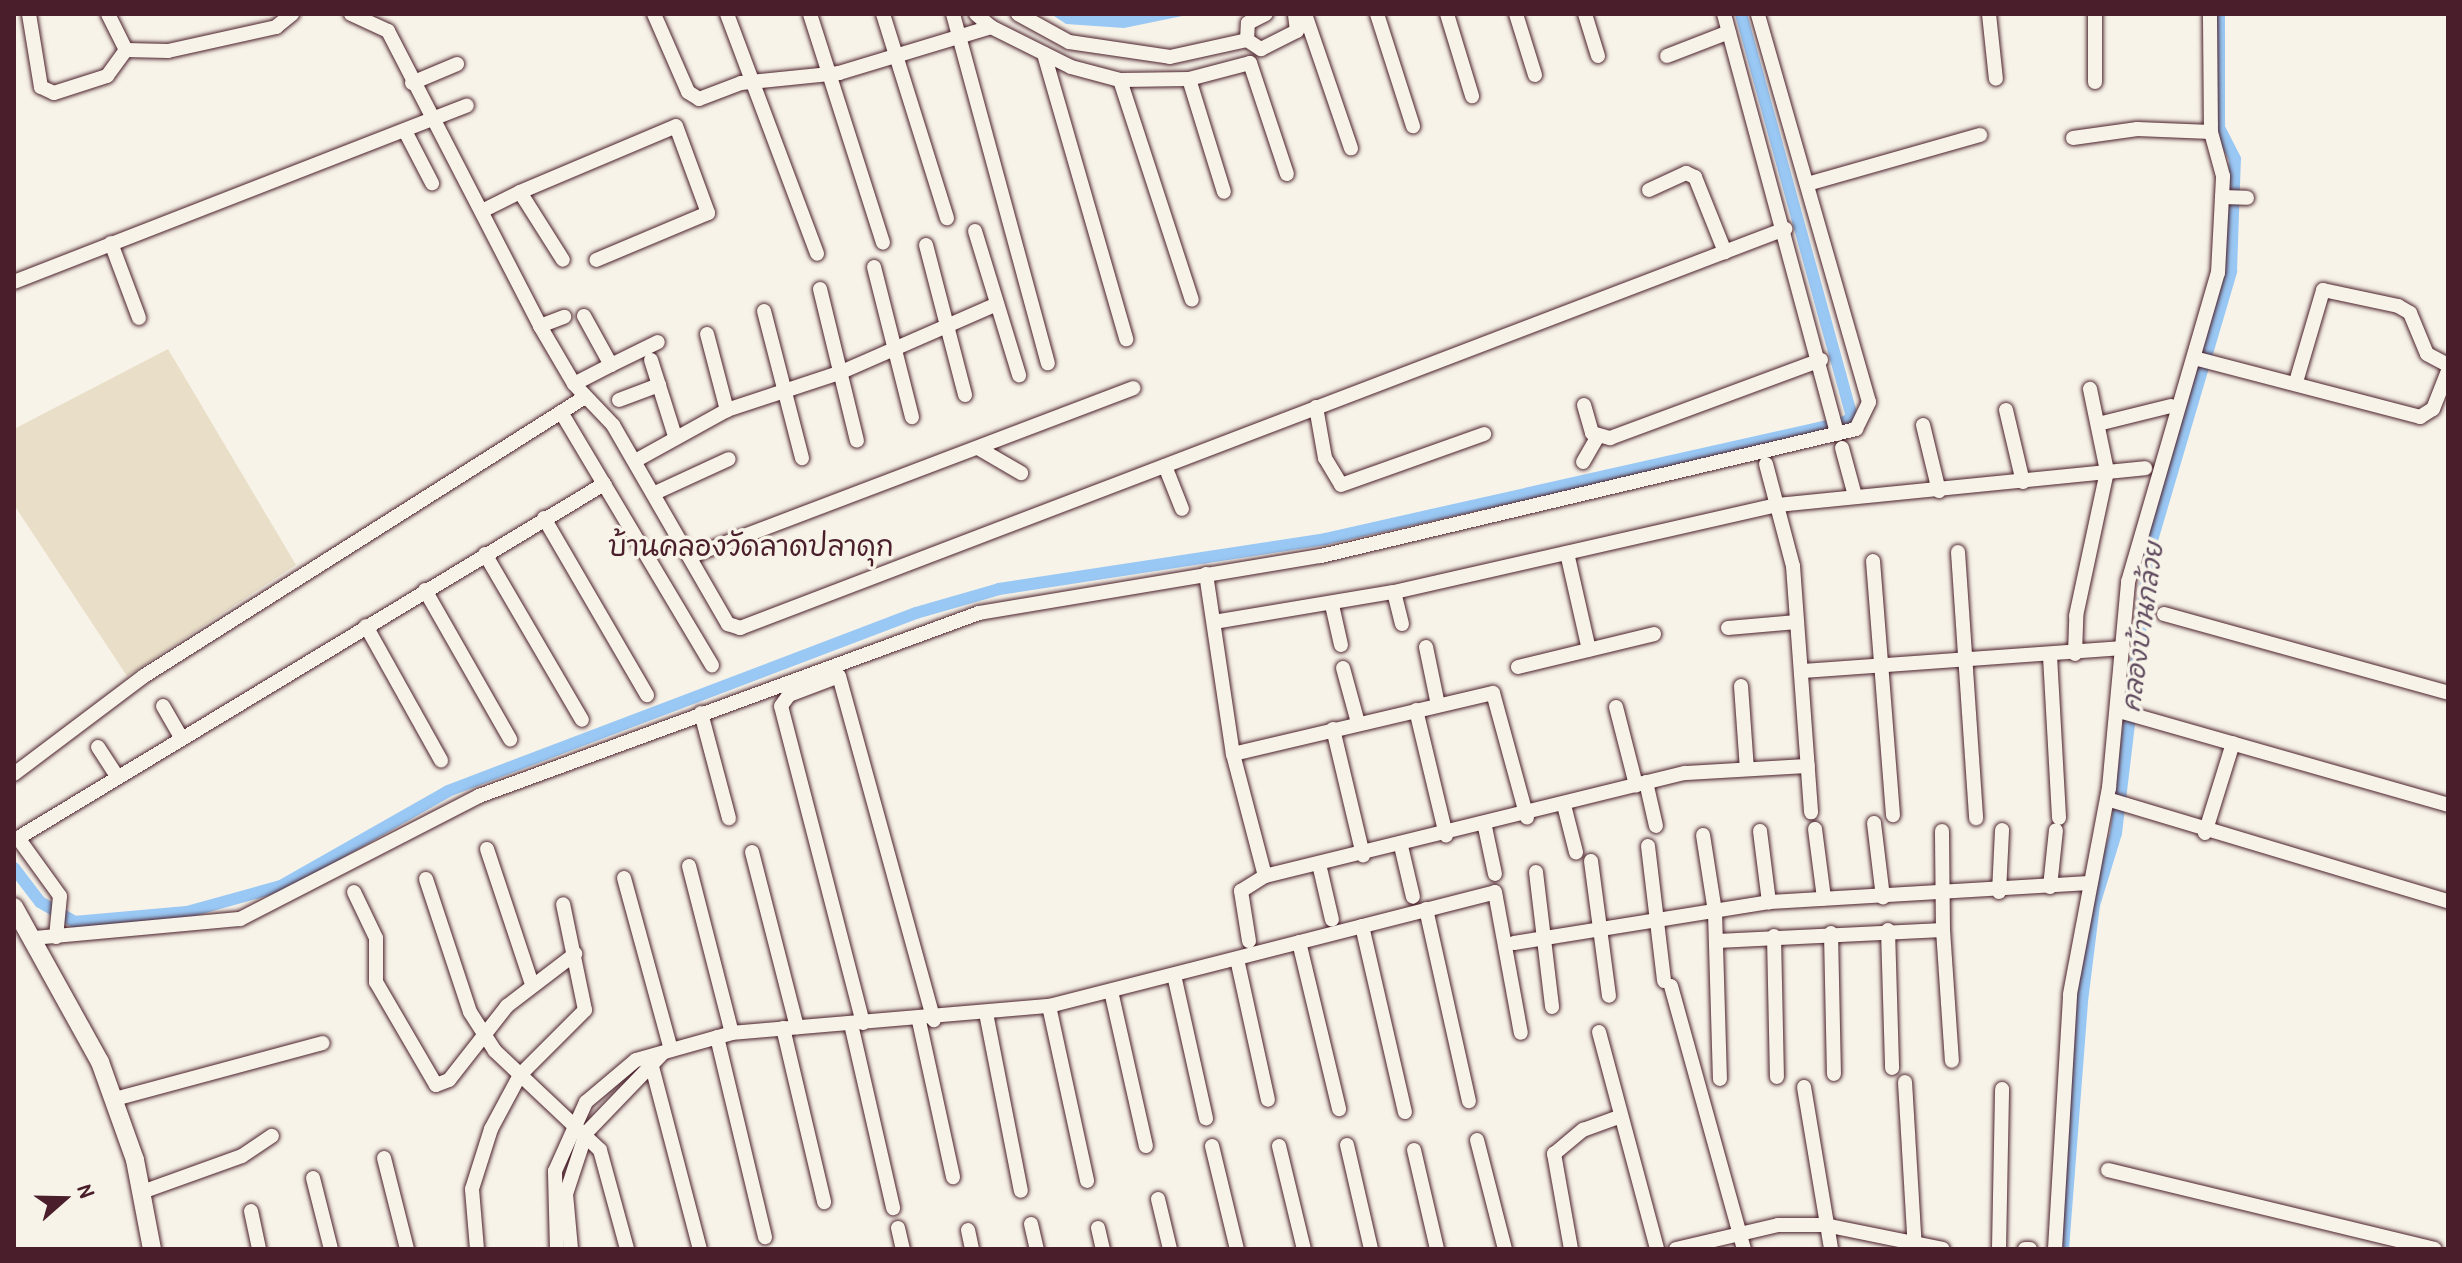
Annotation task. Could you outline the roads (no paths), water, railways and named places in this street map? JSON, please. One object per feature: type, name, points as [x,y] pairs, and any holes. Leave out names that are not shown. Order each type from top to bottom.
[{"type":"street","points":[[29,14],[41,87],[54,93],[107,76],[126,50]]},
{"type":"street","points":[[108,14],[126,50]]},
{"type":"street","points":[[126,50],[168,51],[276,27],[292,14]]},
{"type":"street","points":[[351,14],[388,31],[430,121],[574,384],[603,410],[694,555],[728,624],[740,628],[1785,229]]},
{"type":"street","points":[[654,14],[693,98],[754,81],[830,75],[896,58],[991,27]]},
{"type":"street","points":[[727,14],[817,254]]},
{"type":"street","points":[[810,14],[883,243]]},
{"type":"street","points":[[883,14],[947,218]]},
{"type":"street","points":[[953,14],[1048,363]]},
{"type":"street","points":[[976,14],[991,27],[1044,54],[1120,80],[1189,79],[1250,63],[1287,174]]},
{"type":"street","points":[[1018,14],[1069,42],[1138,57],[1247,40],[1261,49],[1297,31],[1296,14]]},
{"type":"street","points":[[1247,40],[1248,23],[1266,14]]},
{"type":"street","points":[[1305,14],[1351,148]]},
{"type":"street","points":[[1377,14],[1413,126]]},
{"type":"street","points":[[1447,14],[1472,96]]},
{"type":"street","points":[[1516,14],[1535,75]]},
{"type":"street","points":[[1585,14],[1598,56]]},
{"type":"street","points":[[1724,14],[1821,360],[1855,496]]},
{"type":"street","points":[[30,940],[57,931],[240,919],[479,796],[979,613],[1348,550],[1838,437],[1866,421],[1869,402],[1758,14]]},
{"type":"street","points":[[1989,14],[1996,79]]},
{"type":"street","points":[[2095,14],[2095,82]]},
{"type":"street","points":[[2055,1249],[2070,994],[2108,802],[2122,712],[2128,582],[2197,359],[2218,273],[2224,197],[2211,132],[2210,14]]},
{"type":"street","points":[[1667,56],[1729,32]]},
{"type":"street","points":[[1044,54],[1126,339]]},
{"type":"street","points":[[412,83],[457,64]]},
{"type":"street","points":[[1189,79],[1224,192]]},
{"type":"street","points":[[1120,80],[1192,300]]},
{"type":"street","points":[[14,282],[467,105]]},
{"type":"street","points":[[482,211],[676,126],[708,213],[596,260]]},
{"type":"street","points":[[2073,138],[2137,129],[2211,132]]},
{"type":"street","points":[[405,131],[432,183]]},
{"type":"street","points":[[1807,184],[1980,135]]},
{"type":"street","points":[[1649,190],[1686,173],[1695,177],[1725,252]]},
{"type":"street","points":[[520,192],[563,260]]},
{"type":"street","points":[[2224,197],[2245,198]]},
{"type":"street","points":[[975,231],[1019,375]]},
{"type":"street","points":[[111,243],[139,318]]},
{"type":"street","points":[[926,245],[965,395]]},
{"type":"street","points":[[874,267],[912,417]]},
{"type":"street","points":[[820,289],[857,441]]},
{"type":"street","points":[[2197,359],[2296,382],[2420,417],[2433,409],[2448,368],[2427,354],[2410,313],[2398,306],[2323,290],[2296,382]]},
{"type":"street","points":[[635,461],[675,436],[727,410],[839,373],[997,304]]},
{"type":"street","points":[[764,311],[802,458]]},
{"type":"street","points":[[584,316],[611,365]]},
{"type":"street","points":[[540,326],[564,317]]},
{"type":"street","points":[[707,334],[727,410]]},
{"type":"street","points":[[574,384],[658,342]]},
{"type":"street","points":[[651,360],[675,436]]},
{"type":"street","points":[[1583,462],[1597,438],[1821,360]]},
{"type":"street","points":[[619,400],[659,385]]},
{"type":"street","points":[[694,555],[1133,388]]},
{"type":"street","points":[[2075,654],[2076,616],[2107,471],[2090,389]]},
{"type":"street","points":[[14,774],[131,684],[585,397]]},
{"type":"street","points":[[1584,405],[1597,438]]},
{"type":"street","points":[[2098,424],[2171,406]]},
{"type":"street","points":[[1316,407],[1325,458],[1341,485],[1484,434]]},
{"type":"street","points":[[2006,410],[2023,482]]},
{"type":"street","points":[[561,412],[712,665]]},
{"type":"street","points":[[1923,425],[1939,491]]},
{"type":"street","points":[[978,448],[1021,473]]},
{"type":"street","points":[[655,493],[729,459]]},
{"type":"street","points":[[1766,464],[1793,566],[1811,812]]},
{"type":"street","points":[[1165,466],[1182,509]]},
{"type":"street","points":[[1214,622],[1332,605],[1777,505],[2145,468]]},
{"type":"street","points":[[57,931],[61,905],[16,837],[604,484]]},
{"type":"street","points":[[544,518],[647,695]]},
{"type":"street","points":[[1958,552],[1976,818]]},
{"type":"street","points":[[1567,553],[1589,650]]},
{"type":"street","points":[[485,554],[582,720]]},
{"type":"street","points":[[1873,561],[1893,815]]},
{"type":"street","points":[[1206,574],[1233,754],[1265,876]]},
{"type":"street","points":[[425,590],[510,739]]},
{"type":"street","points":[[1394,592],[1402,624]]},
{"type":"street","points":[[1332,605],[1341,645]]},
{"type":"street","points":[[2164,614],[2448,693]]},
{"type":"street","points":[[1728,628],[1797,622]]},
{"type":"street","points":[[366,626],[441,760]]},
{"type":"street","points":[[1518,667],[1654,634]]},
{"type":"street","points":[[1426,647],[1438,705]]},
{"type":"street","points":[[1803,671],[2050,656],[2123,648]]},
{"type":"street","points":[[2050,656],[2058,824],[2050,887]]},
{"type":"street","points":[[1343,668],[1358,723]]},
{"type":"street","points":[[893,1208],[857,1024],[782,713],[789,695],[839,676],[926,1020],[953,1177]]},
{"type":"street","points":[[1741,686],[1747,769]]},
{"type":"street","points":[[1233,754],[1438,705],[1496,695],[1527,817]]},
{"type":"street","points":[[163,706],[181,737]]},
{"type":"street","points":[[1616,707],[1656,826]]},
{"type":"street","points":[[1416,710],[1446,835]]},
{"type":"street","points":[[2122,712],[2448,805]]},
{"type":"street","points":[[701,713],[729,818]]},
{"type":"street","points":[[1333,729],[1363,855]]},
{"type":"street","points":[[2205,833],[2233,743]]},
{"type":"street","points":[[98,747],[117,776]]},
{"type":"street","points":[[1249,941],[1241,891],[1265,876],[1527,817],[1641,783],[1747,769],[1808,766]]},
{"type":"street","points":[[2108,802],[2205,833],[2448,901]]},
{"type":"street","points":[[1564,805],[1576,852]]},
{"type":"street","points":[[1874,823],[1883,897]]},
{"type":"street","points":[[1485,827],[1495,874]]},
{"type":"street","points":[[1815,829],[1824,898]]},
{"type":"street","points":[[1999,892],[2002,830]]},
{"type":"street","points":[[1760,831],[1769,902]]},
{"type":"street","points":[[1942,831],[1941,896],[1952,1061]]},
{"type":"street","points":[[1703,835],[1715,912],[1720,1079]]},
{"type":"street","points":[[1401,846],[1413,897]]},
{"type":"street","points":[[1648,846],[1668,983],[1744,1249]]},
{"type":"street","points":[[487,849],[532,984]]},
{"type":"street","points":[[752,852],[824,1202]]},
{"type":"street","points":[[1591,861],[1609,996]]},
{"type":"street","points":[[1319,864],[1332,920]]},
{"type":"street","points":[[689,866],[732,1033]]},
{"type":"street","points":[[1536,872],[1552,1007]]},
{"type":"street","points":[[624,878],[700,1249]]},
{"type":"street","points":[[426,879],[455,978],[482,1034],[520,1075],[586,1133],[605,1162],[627,1249]]},
{"type":"street","points":[[1514,943],[1769,902],[1941,896],[2090,883]]},
{"type":"street","points":[[354,892],[376,938],[376,982],[429,1081],[449,1080],[482,1034],[532,984],[575,954]]},
{"type":"street","points":[[557,1249],[555,1171],[574,1123],[603,1083],[659,1056],[732,1033],[926,1020],[1049,1006],[1426,909],[1498,894],[1521,1033]]},
{"type":"street","points":[[477,1249],[471,1217],[480,1157],[520,1075],[582,1018],[575,954],[563,904]]},
{"type":"street","points":[[14,907],[100,1082],[142,1249]]},
{"type":"street","points":[[1426,909],[1469,1101]]},
{"type":"street","points":[[14,924],[30,940],[84,1025],[115,1099],[142,1192],[152,1249]]},
{"type":"street","points":[[1362,926],[1405,1112]]},
{"type":"street","points":[[1717,941],[1888,930],[1943,930]]},
{"type":"street","points":[[1888,930],[1892,1068]]},
{"type":"street","points":[[1831,933],[1834,1074]]},
{"type":"street","points":[[1774,936],[1777,1077]]},
{"type":"street","points":[[1299,942],[1339,1109]]},
{"type":"street","points":[[1237,959],[1268,1100]]},
{"type":"street","points":[[1174,975],[1206,1118]]},
{"type":"street","points":[[1111,991],[1146,1146]]},
{"type":"street","points":[[1049,1006],[1087,1181]]},
{"type":"street","points":[[986,1013],[1021,1191]]},
{"type":"street","points":[[1599,1032],[1619,1117],[1657,1249]]},
{"type":"street","points":[[717,1037],[765,1237]]},
{"type":"street","points":[[115,1099],[323,1043]]},
{"type":"street","points":[[571,1249],[566,1194],[586,1133],[615,1094],[659,1056]]},
{"type":"street","points":[[1905,1082],[1914,1246]]},
{"type":"street","points":[[1804,1087],[1831,1249]]},
{"type":"street","points":[[1999,1249],[2002,1089]]},
{"type":"street","points":[[1571,1249],[1554,1154],[1583,1130],[1619,1117]]},
{"type":"street","points":[[142,1192],[242,1156],[272,1136]]},
{"type":"street","points":[[1477,1140],[1505,1249]]},
{"type":"street","points":[[1347,1145],[1371,1249]]},
{"type":"street","points":[[1212,1146],[1237,1249]]},
{"type":"street","points":[[1279,1146],[1304,1249]]},
{"type":"street","points":[[1414,1150],[1437,1249]]},
{"type":"street","points":[[384,1158],[407,1249]]},
{"type":"street","points":[[2108,1170],[2435,1249]]},
{"type":"street","points":[[313,1178],[331,1249]]},
{"type":"street","points":[[1158,1199],[1170,1249]]},
{"type":"street","points":[[251,1211],[259,1249]]},
{"type":"street","points":[[1031,1224],[1037,1249]]},
{"type":"street","points":[[1676,1249],[1738,1231],[1825,1225],[1914,1246],[1943,1249]]},
{"type":"street","points":[[898,1228],[903,1249]]},
{"type":"street","points":[[1098,1228],[1103,1249]]},
{"type":"street","points":[[968,1230],[972,1249]]},
{"type":"water","points":[[1051,14],[1192,14],[1124,28],[1066,24]]},
{"type":"waterway","points":[[14,868],[40,902],[74,922],[187,912],[281,886],[448,791],[916,613],[999,589],[1325,539],[1845,422],[1852,417],[1741,14]]},
{"type":"waterway","name":"คลองบ้านกล้วย","points":[[2063,1249],[2082,1001],[2094,905],[2116,833],[2150,547],[2231,271],[2235,159],[2219,127],[2219,14]]},
{"type":"district","name":"บ้านคลองวัดลาดปลาดุก","points":[[751,546]]}]
